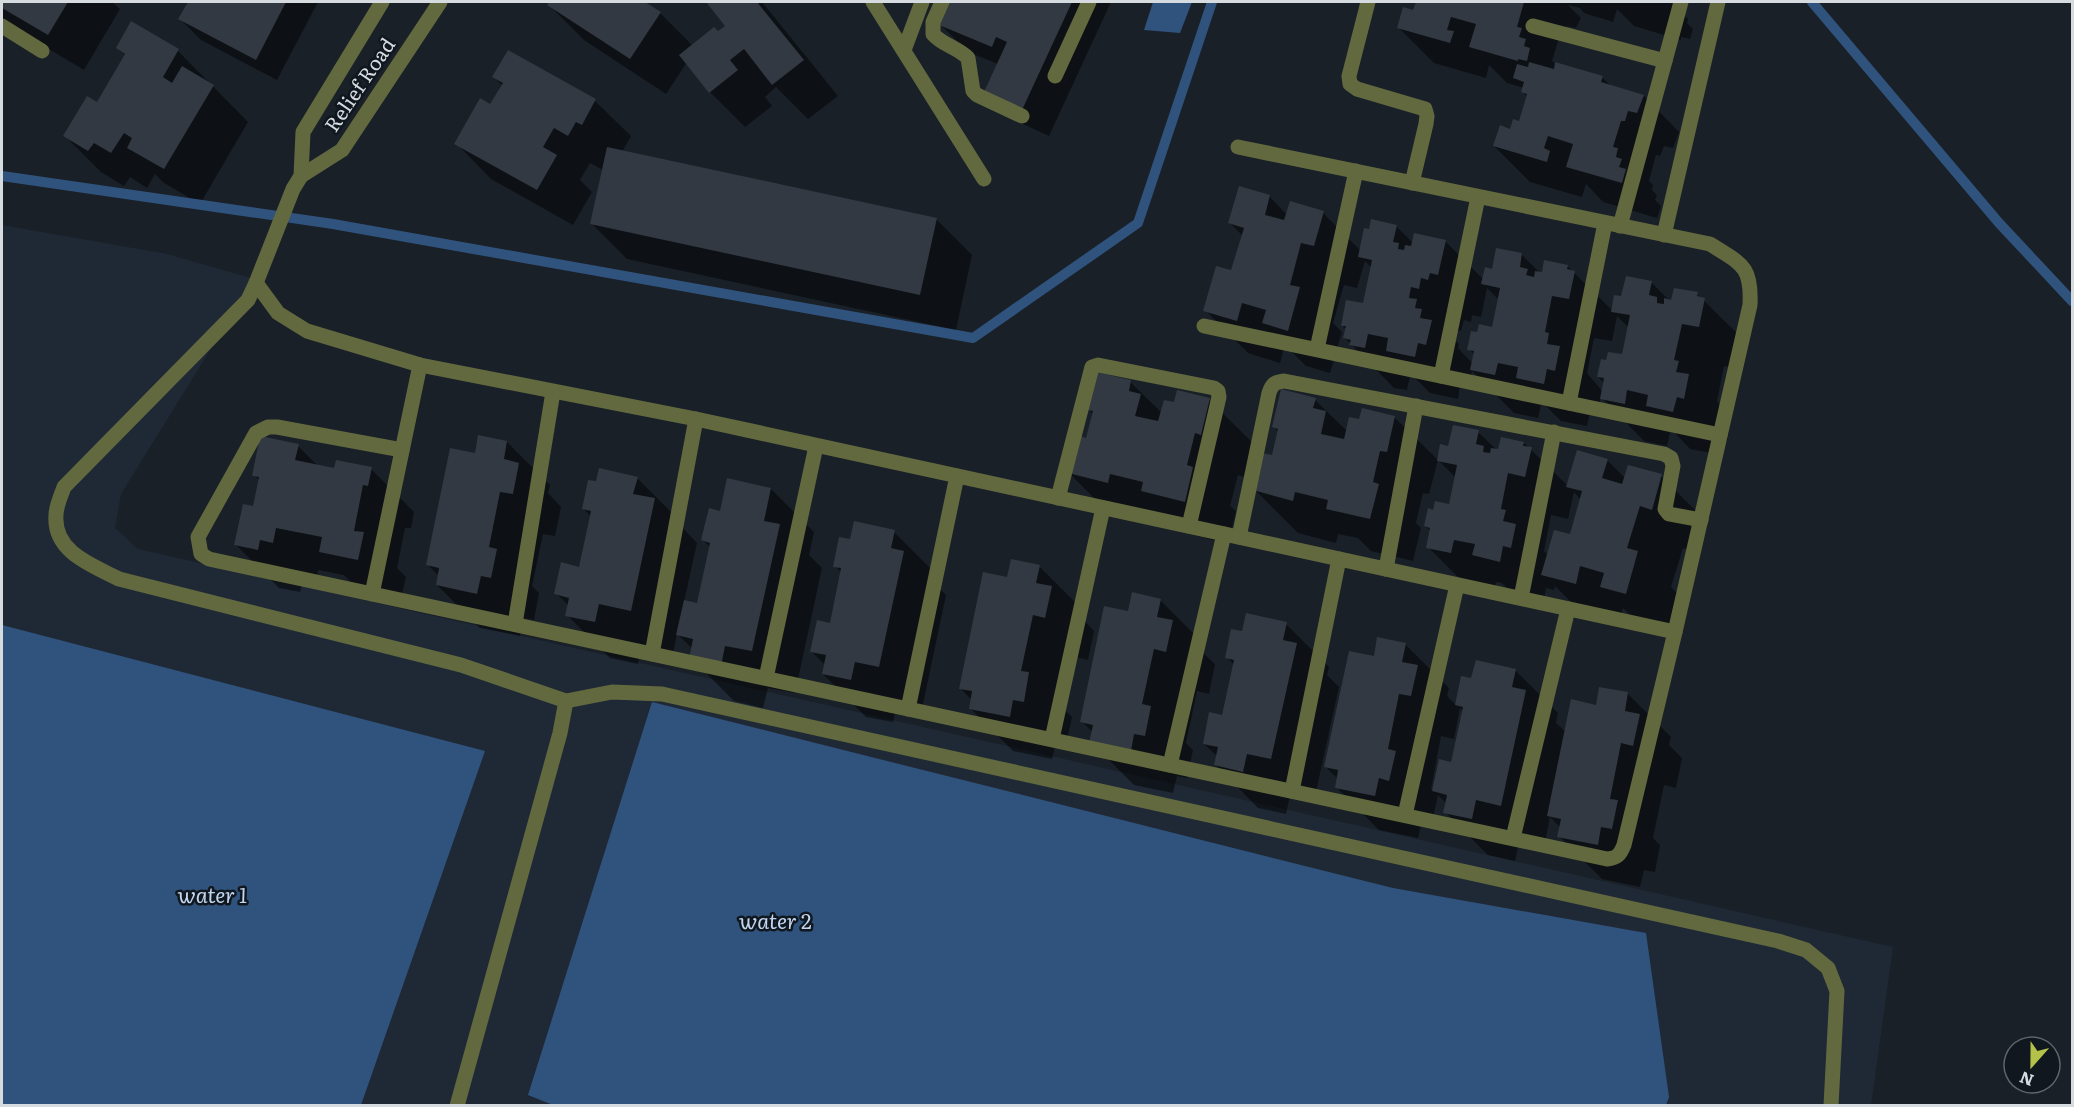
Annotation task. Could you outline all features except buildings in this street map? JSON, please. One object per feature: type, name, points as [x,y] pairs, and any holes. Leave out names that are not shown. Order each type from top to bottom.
[{"type":"street","points":[[382,2],[303,132],[297,183],[248,300],[64,487],[56,515],[59,535],[73,556],[119,579],[461,665],[566,701],[612,692],[662,694],[1778,941],[1806,950],[1828,968],[1837,991],[1831,1106]]},
{"type":"street","points":[[873,2],[984,179]]},
{"type":"street","points":[[904,50],[922,2]]},
{"type":"street","points":[[942,2],[933,22],[933,34],[937,39],[968,58],[973,91],[1022,116]]},
{"type":"street","points":[[1055,76],[1089,2]]},
{"type":"street","points":[[1368,2],[1349,76],[1350,84],[1357,89],[1425,109],[1426,124],[1412,183]]},
{"type":"street","points":[[1569,403],[1613,224],[1665,61],[1681,2]]},
{"type":"street","points":[[1664,235],[1718,2]]},
{"type":"street","name":"Relief Road","points":[[297,183],[342,150],[433,4]]},
{"type":"street","points":[[1533,26],[1665,61]]},
{"type":"street","points":[[2,27],[42,51]]},
{"type":"street","points":[[402,450],[277,427],[263,428],[256,433],[198,537],[201,554],[209,559],[1607,859],[1616,858],[1621,853],[1675,632],[1750,305],[1751,282],[1741,264],[1710,244],[1238,147]]},
{"type":"street","points":[[1317,349],[1356,171]]},
{"type":"street","points":[[1441,376],[1478,197]]},
{"type":"street","points":[[256,283],[278,313],[307,331],[420,365],[696,419],[1675,632]]},
{"type":"street","points":[[1204,326],[1720,435]]},
{"type":"street","points":[[372,594],[420,365]]},
{"type":"street","points":[[1058,498],[1092,367],[1098,365],[1214,388],[1219,397],[1189,526]]},
{"type":"street","points":[[1170,765],[1272,385],[1277,382],[1284,381],[1664,454],[1671,458],[1673,466],[1665,509],[1670,513],[1701,520]]},
{"type":"street","points":[[515,624],[552,392]]},
{"type":"street","points":[[1386,569],[1416,406]]},
{"type":"street","points":[[652,654],[696,419]]},
{"type":"street","points":[[1521,598],[1554,432]]},
{"type":"street","points":[[765,678],[816,446]]},
{"type":"street","points":[[908,709],[957,476]]},
{"type":"street","points":[[1052,740],[1103,508]]},
{"type":"street","points":[[1292,791],[1339,559]]},
{"type":"street","points":[[1405,815],[1457,585]]},
{"type":"street","points":[[1514,838],[1568,609]]},
{"type":"street","points":[[457,1106],[560,733],[566,701]]},
{"type":"shaded area","points":[[2,225],[167,254],[254,279],[121,494],[115,528],[138,549],[1893,947],[1871,1105],[2,1105]]},
{"type":"water","points":[[1153,2],[1192,2],[1180,33],[1144,30]]},
{"type":"water","name":"water 1","points":[[2,625],[485,751],[361,1105],[2,1105]]},
{"type":"water","name":"water 2","points":[[652,702],[1393,888],[1646,933],[1669,1097],[1666,1105],[553,1105],[528,1095]]},
{"type":"waterway","points":[[2,176],[333,224],[973,338],[1138,223],[1212,2]]},
{"type":"waterway","points":[[1812,2],[1999,223],[2072,301]]}]
